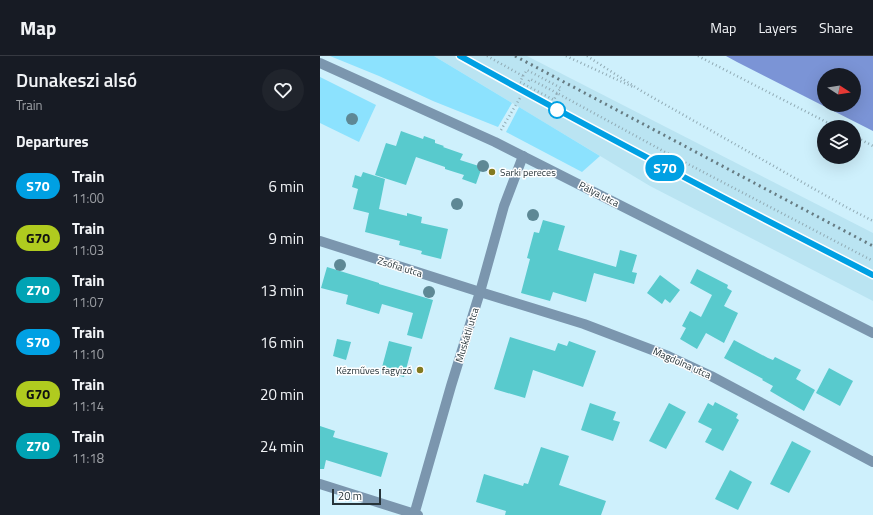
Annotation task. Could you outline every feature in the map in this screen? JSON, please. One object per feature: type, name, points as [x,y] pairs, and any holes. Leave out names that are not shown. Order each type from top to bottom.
[{"type":"street","name":"Pálya utca","points":[[320,63],[495,142],[873,333]]},
{"type":"street","name":"Muskátli utca","points":[[415,515],[504,206],[523,156]]},
{"type":"street","name":"Zsófia utca","points":[[320,241],[480,292]]},
{"type":"street","name":"Magdolna utca","points":[[480,292],[584,324],[668,356],[711,376],[873,462]]},
{"type":"street","points":[[320,484],[415,515]]},
{"type":"path","points":[[487,56],[523,76]]},
{"type":"path","points":[[566,56],[643,92]]},
{"type":"path","points":[[587,56],[643,92],[873,221]]},
{"type":"path","points":[[698,56],[822,120]]},
{"type":"path","points":[[526,70],[560,88],[554,100],[520,82],[523,76],[526,70]]},
{"type":"path","points":[[528,82],[530,79],[665,152],[873,261]]},
{"type":"path","points":[[507,120],[520,98]]},
{"type":"path","points":[[861,140],[873,146]]},
{"type":"shaded area","points":[[330,56],[434,56],[512,103],[498,127],[433,101],[379,76]]},
{"type":"shaded area","points":[[434,56],[527,56],[873,233],[873,301],[650,186]]},
{"type":"shaded area","points":[[726,56],[873,56],[873,131],[861,125],[861,120],[851,120],[836,112],[861,112],[861,68],[817,68],[817,103]]},
{"type":"shaded area","points":[[320,77],[376,105],[359,142],[320,123]]},
{"type":"shaded area","points":[[519,107],[600,156],[582,172],[506,132]]},
{"type":"building","points":[[401,131],[423,139],[424,136],[435,140],[435,143],[444,146],[443,147],[463,154],[460,160],[482,167],[476,184],[462,179],[464,175],[416,157],[406,185],[375,175],[386,143],[396,146]]},
{"type":"building","points":[[363,172],[385,179],[379,209],[407,216],[407,213],[422,217],[421,223],[448,229],[441,259],[421,254],[422,251],[399,245],[400,241],[365,232],[369,213],[353,209],[358,189],[352,187],[355,175],[361,177]]},
{"type":"building","points":[[543,220],[565,226],[558,250],[616,267],[620,250],[637,255],[632,272],[637,273],[634,284],[594,273],[586,302],[553,292],[550,301],[521,293],[530,259],[527,258],[534,232],[539,233]]},
{"type":"building","points":[[327,267],[433,300],[422,339],[407,335],[413,313],[382,304],[379,314],[346,304],[348,295],[321,288]]},
{"type":"building","points":[[697,269],[728,285],[727,288],[732,291],[724,306],[738,313],[724,343],[706,333],[697,349],[680,339],[686,328],[682,326],[690,311],[701,317],[712,295],[690,283]]},
{"type":"building","points":[[660,275],[680,290],[670,303],[665,299],[662,304],[647,293]]},
{"type":"building","points":[[510,337],[555,351],[558,343],[567,346],[569,341],[596,351],[583,387],[533,370],[525,398],[494,389]]},
{"type":"building","points":[[337,339],[351,342],[346,360],[333,356]]},
{"type":"building","points":[[734,340],[768,358],[773,360],[775,357],[801,370],[796,379],[815,390],[804,411],[770,391],[773,386],[762,380],[763,379],[724,358]]},
{"type":"building","points":[[389,341],[412,347],[404,377],[381,371]]},
{"type":"building","points":[[829,368],[853,381],[840,406],[816,393]]},
{"type":"building","points":[[715,402],[738,414],[736,418],[739,420],[723,451],[705,442],[712,429],[698,422],[708,403],[713,406]]},
{"type":"building","points":[[590,403],[616,412],[613,420],[620,422],[613,441],[581,430]]},
{"type":"building","points":[[669,403],[686,412],[666,449],[649,441]]},
{"type":"building","points":[[320,426],[335,431],[333,437],[388,453],[381,477],[326,460],[324,469],[320,469]]},
{"type":"building","points":[[792,441],[811,451],[789,493],[770,484]]},
{"type":"building","points":[[541,447],[569,456],[559,485],[606,501],[601,515],[505,515],[506,511],[476,502],[484,474],[523,486],[524,483],[528,484]]},
{"type":"building","points":[[730,470],[752,482],[738,510],[715,499]]},
{"type":"railway","points":[[460,56],[665,167],[873,275]]},
{"type":"railway","points":[[515,56],[873,246]]},
{"type":"train","name":"S70","points":[[460,56],[616,142],[873,275]]},
{"type":"place","name":"Sarki pereces","points":[[492,172]]},
{"type":"place","name":"Kézműves fagyizó","points":[[420,370]]}]
